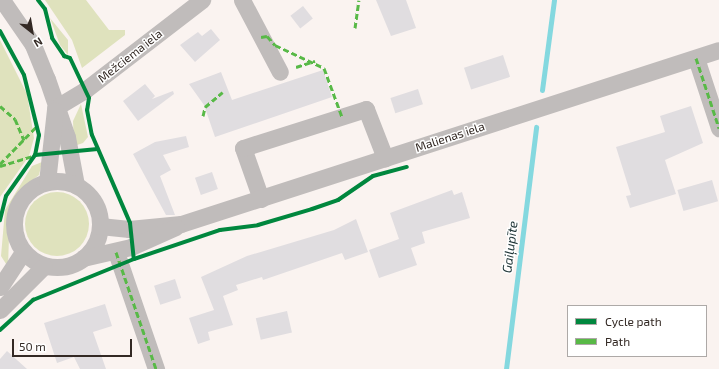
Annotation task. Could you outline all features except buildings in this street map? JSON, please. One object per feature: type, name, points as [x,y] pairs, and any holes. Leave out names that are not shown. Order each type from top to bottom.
[{"type":"street","points":[[2,0],[33,45],[55,108],[67,137],[76,185]]},
{"type":"street","name":"Mežciema iela","points":[[55,108],[85,90],[202,0]]},
{"type":"street","points":[[242,0],[280,72]]},
{"type":"street","name":"Malienas iela","points":[[100,226],[129,229],[182,224],[719,50]]},
{"type":"street","points":[[696,58],[719,128]]},
{"type":"street","points":[[47,182],[55,108]]},
{"type":"street","points":[[261,199],[243,148],[366,109],[385,158]]},
{"type":"street","points":[[47,182],[76,185],[94,201],[100,226],[98,238],[83,258],[64,267],[44,266],[23,252],[14,234],[14,215],[29,190],[47,182]]},
{"type":"street","name":"Malienas iela","points":[[83,258],[116,252],[167,235],[182,224]]},
{"type":"street","points":[[0,287],[23,252]]},
{"type":"street","points":[[116,252],[156,369]]},
{"type":"street","points":[[0,310],[44,266]]},
{"type":"green space","points":[[45,0],[86,0],[109,30],[125,30],[125,35],[82,68],[72,40]]},
{"type":"green space","points":[[50,18],[68,40],[68,55],[60,45]]},
{"type":"green space","points":[[0,40],[27,94],[34,138],[29,156],[0,197]]},
{"type":"green space","points":[[81,104],[88,137],[83,143],[74,146],[73,121]]},
{"type":"green space","points":[[42,162],[39,175],[19,191],[10,207],[8,267],[1,256],[5,210],[32,166]]},
{"type":"green space","points":[[57,192],[75,198],[83,206],[89,224],[83,242],[75,250],[57,256],[39,250],[31,242],[25,224],[31,206],[39,198]]},
{"type":"waterway","name":"Gaiļupīte","points":[[542,90],[554,0]]},
{"type":"waterway","name":"Gaiļupīte","points":[[506,369],[536,127]]},
{"type":"marked path","points":[[355,28],[359,0]]},
{"type":"marked path","points":[[261,37],[267,36],[275,45],[324,68],[342,117]]},
{"type":"marked path","points":[[696,58],[719,128]]},
{"type":"marked path","points":[[296,67],[315,61]]},
{"type":"marked path","points":[[203,116],[205,107],[223,92]]},
{"type":"marked path","points":[[0,106],[15,119],[24,140]]},
{"type":"marked path","points":[[0,164],[37,126]]},
{"type":"marked path","points":[[0,166],[35,155]]},
{"type":"marked path","points":[[116,252],[156,369]]},
{"type":"cycle path","points":[[38,0],[45,9],[52,38],[64,56],[70,58],[89,98],[87,110],[92,135],[130,223],[134,259]]},
{"type":"cycle path","points":[[0,31],[24,75],[39,135],[35,155],[6,196],[0,220]]},
{"type":"cycle path","points":[[35,155],[98,149]]},
{"type":"cycle path","points":[[0,330],[33,300],[134,259],[220,230],[258,225],[312,209],[338,200],[373,176],[407,167]]}]
